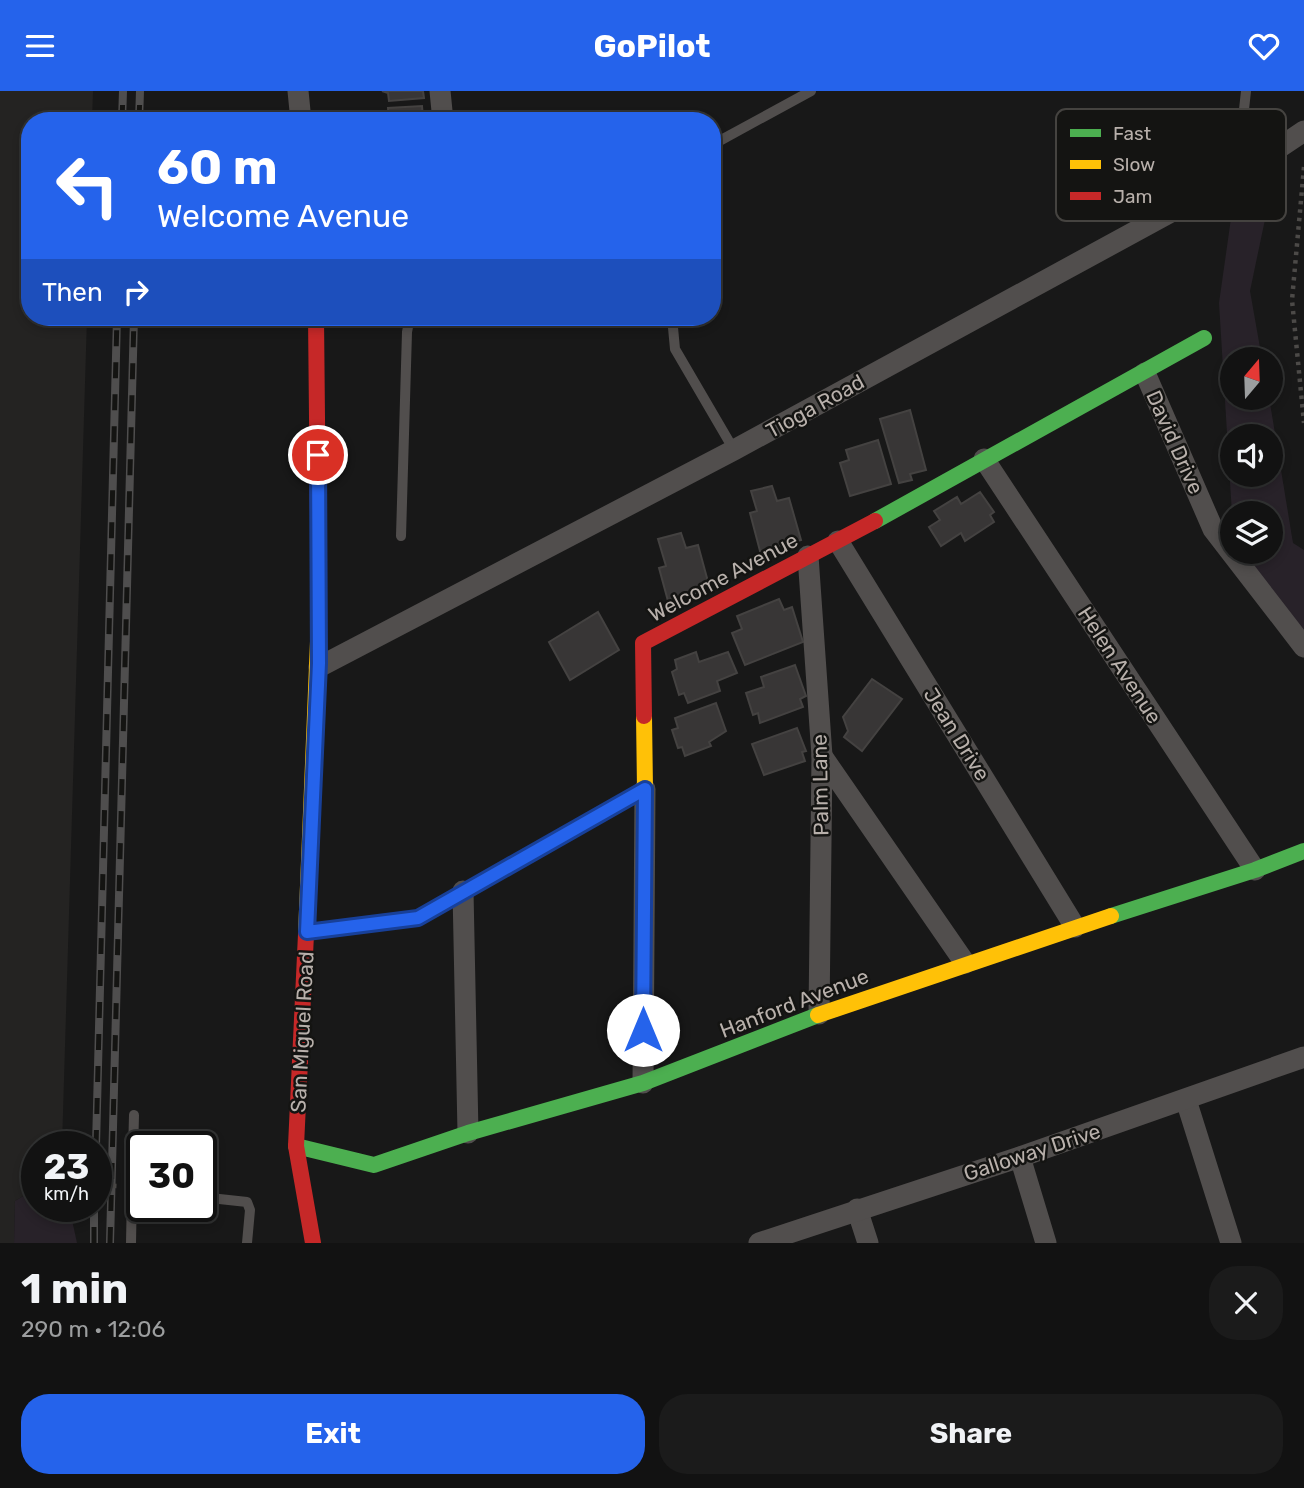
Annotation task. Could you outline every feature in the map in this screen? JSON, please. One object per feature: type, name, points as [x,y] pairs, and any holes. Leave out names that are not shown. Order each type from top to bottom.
[{"type":"street","points":[[298,91],[300,112]]},
{"type":"street","points":[[440,91],[442,112]]},
{"type":"street","name":"Tioga Road","points":[[1286,143],[1304,131]]},
{"type":"street","name":"Tioga Road","points":[[319,667],[734,450],[1154,221]]},
{"type":"street","name":"San Miguel Road","points":[[313,1243],[296,1146],[319,667],[316,326]]},
{"type":"street","name":"Welcome Avenue","points":[[645,789],[643,643],[838,541],[1204,338]]},
{"type":"street","name":"David Drive","points":[[1144,373],[1213,529],[1304,646]]},
{"type":"street","name":"Helen Avenue","points":[[984,459],[1255,870]]},
{"type":"street","name":"Jean Drive","points":[[838,541],[1075,927]]},
{"type":"street","name":"Palm Lane","points":[[808,556],[822,757],[819,1014]]},
{"type":"street","points":[[822,757],[965,963]]},
{"type":"street","points":[[307,932],[418,918],[645,789],[643,1083]]},
{"type":"street","name":"Hanford Avenue","points":[[296,1146],[374,1165],[468,1133],[643,1083],[819,1014],[965,963],[1255,870],[1304,851]]},
{"type":"street","points":[[463,891],[468,1133]]},
{"type":"street","name":"Galloway Drive","points":[[759,1243],[1020,1157],[1304,1057]]},
{"type":"street","points":[[1186,1100],[1231,1243]]},
{"type":"street","points":[[1020,1157],[1046,1243]]},
{"type":"street","points":[[857,1209],[868,1243]]},
{"type":"lane","points":[[721,140],[811,91]]},
{"type":"lane","points":[[1244,109],[1246,91]]},
{"type":"lane","points":[[401,536],[408,326]]},
{"type":"lane","points":[[673,326],[675,349],[734,450]]},
{"type":"lane","points":[[134,1115],[135,1131]]},
{"type":"lane","points":[[217,1199],[247,1202],[250,1210],[247,1243]]},
{"type":"lane","points":[[131,1243],[134,1222]]},
{"type":"path","points":[[1304,167],[1292,300],[1304,423]]},
{"type":"path","points":[[112,1186],[118,1186]]},
{"type":"shaded area","points":[[0,91],[93,91],[92,112],[21,112],[21,326],[87,326],[62,1131],[21,1131],[21,1197],[15,1201],[14,1243],[0,1243]]},
{"type":"shaded area","points":[[1231,221],[1265,221],[1250,291],[1260,347],[1222,347],[1219,303]]},
{"type":"shaded area","points":[[1226,410],[1271,410],[1273,424],[1226,424]]},
{"type":"shaded area","points":[[1283,482],[1293,543],[1304,550],[1304,647],[1243,564],[1283,564],[1283,501],[1231,501],[1230,487],[1283,487]]},
{"type":"shaded area","points":[[21,1197],[21,1222],[72,1222],[77,1243],[14,1243],[15,1201]]},
{"type":"building","points":[[382,91],[423,91],[424,98],[389,101],[388,93]]},
{"type":"building","points":[[422,106],[422,112],[388,112],[388,108]]},
{"type":"building","points":[[910,410],[926,470],[910,474],[912,480],[899,483],[880,419]]},
{"type":"building","points":[[878,440],[891,484],[850,496],[840,463],[849,460],[846,450]]},
{"type":"building","points":[[772,486],[777,501],[789,498],[801,540],[760,551],[750,513],[757,511],[751,491]]},
{"type":"building","points":[[980,492],[994,512],[990,515],[994,522],[965,541],[961,533],[941,546],[929,527],[940,520],[934,511],[957,497],[961,504]]},
{"type":"building","points":[[681,533],[686,548],[698,545],[710,589],[668,601],[659,568],[666,566],[658,539]]},
{"type":"building","points":[[779,599],[784,610],[792,607],[803,642],[745,665],[732,633],[742,629],[737,616]]},
{"type":"building","points":[[598,612],[619,650],[570,680],[549,642]]},
{"type":"building","points":[[696,652],[699,662],[728,652],[737,673],[717,681],[720,691],[688,703],[684,693],[679,695],[672,672],[677,669],[675,660]]},
{"type":"building","points":[[795,665],[806,696],[800,699],[803,707],[760,723],[758,713],[753,715],[746,693],[764,687],[761,677]]},
{"type":"building","points":[[872,679],[902,699],[862,751],[844,737],[848,731],[843,717]]},
{"type":"building","points":[[716,703],[726,731],[709,742],[711,746],[685,756],[682,747],[678,748],[672,730],[678,728],[675,718]]},
{"type":"building","points":[[797,728],[806,751],[802,752],[805,761],[764,775],[752,744]]},
{"type":"railway","points":[[122,112],[123,91]]},
{"type":"railway","points":[[139,112],[140,91]]},
{"type":"railway","points":[[96,1131],[117,326]]},
{"type":"railway","points":[[110,1243],[134,326]]},
{"type":"railway","points":[[94,1222],[94,1243]]},
{"type":"traffic: fast","points":[[875,521],[1204,338]]},
{"type":"traffic: fast","points":[[1111,916],[1255,870],[1304,851]]},
{"type":"traffic: fast","points":[[296,1146],[374,1165],[468,1133],[643,1083],[818,1015]]},
{"type":"traffic: slow","points":[[306,934],[319,617]]},
{"type":"traffic: slow","points":[[307,932],[418,918],[645,789],[644,716]]},
{"type":"traffic: slow","points":[[818,1015],[1111,916]]},
{"type":"traffic: jam","points":[[316,326],[319,617]]},
{"type":"traffic: jam","points":[[644,716],[643,643],[875,521]]},
{"type":"traffic: jam","points":[[306,934],[296,1146],[313,1243]]},
{"type":"route","points":[[318,455],[319,663],[307,932],[418,918],[645,789],[643,1030]]}]
